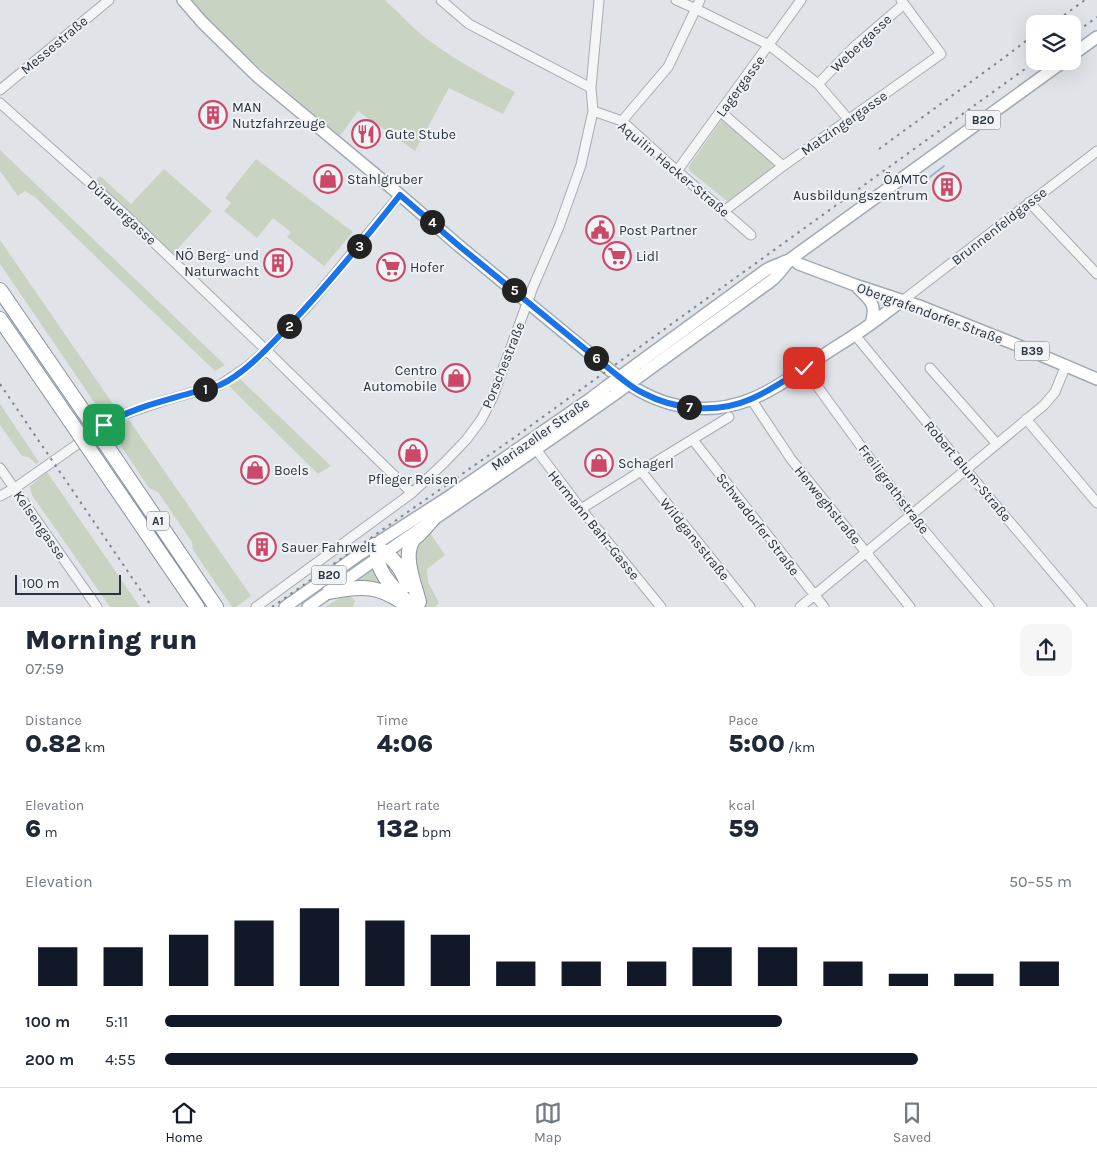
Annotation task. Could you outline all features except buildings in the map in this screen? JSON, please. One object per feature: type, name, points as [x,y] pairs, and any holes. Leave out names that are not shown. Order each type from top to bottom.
[{"type":"highway","name":"A1","points":[[0,290],[216,607]]},
{"type":"highway","name":"A1","points":[[0,319],[197,607]]},
{"type":"highway","points":[[415,606],[408,554],[411,542],[432,520]]},
{"type":"highway","points":[[379,551],[399,566],[412,594],[415,606]]},
{"type":"highway","points":[[328,592],[348,588],[381,590],[415,606]]},
{"type":"main road","points":[[183,0],[246,66],[458,245],[618,376],[634,388],[653,398],[672,405],[707,408],[740,403],[751,399],[766,392],[855,335],[902,301]]},
{"type":"main road","points":[[1081,49],[1097,37]]},
{"type":"main road","name":"Mariazeller Straße","points":[[285,607],[432,520],[610,390],[771,281],[792,258],[1052,70]]},
{"type":"main road","name":"Obergrafendorfer Straße","points":[[792,258],[799,264],[966,325],[1096,377]]},
{"type":"main road","points":[[854,285],[864,294],[873,307],[874,312],[871,324]]},
{"type":"main road","name":"Mariazeller Straße","points":[[308,607],[450,496],[533,445]]},
{"type":"street","name":"Messestraße","points":[[0,90],[109,0]]},
{"type":"street","points":[[441,0],[469,24],[591,88]]},
{"type":"street","name":"Porschestraße","points":[[256,607],[412,493],[466,440],[481,420],[492,400],[581,165],[593,111],[591,88],[599,0]]},
{"type":"street","points":[[676,0],[769,45],[818,84],[849,120]]},
{"type":"street","points":[[622,121],[668,67],[700,0]]},
{"type":"street","name":"Lagergasse","points":[[678,171],[801,0]]},
{"type":"street","name":"Matzingergasse","points":[[724,211],[783,166],[940,54],[903,2]]},
{"type":"street","name":"Webergasse","points":[[818,84],[854,47],[903,2]]},
{"type":"street","name":"Dürauergasse","points":[[0,103],[118,208],[412,493]]},
{"type":"street","name":"Aquilin Hacker-Straße","points":[[593,111],[622,121],[751,235]]},
{"type":"street","points":[[721,112],[783,166]]},
{"type":"street","name":"Brunnenfeldgasse","points":[[902,301],[1097,151]]},
{"type":"street","points":[[0,496],[116,417],[166,400],[220,385],[248,366],[309,305],[400,195]]},
{"type":"street","points":[[1029,202],[1097,274]]},
{"type":"street","name":"Robert Blum-Straße","points":[[855,335],[1082,607]]},
{"type":"street","points":[[800,607],[1044,405],[1055,392],[1066,365]]},
{"type":"street","name":"Freiligrathstraße","points":[[804,368],[911,515],[989,607]]},
{"type":"street","points":[[930,368],[997,444]]},
{"type":"street","name":"Herweghstraße","points":[[751,399],[791,459],[910,607]]},
{"type":"street","points":[[581,509],[729,417]]},
{"type":"street","points":[[1026,419],[1097,503]]},
{"type":"street","name":"Schwadorfer Straße","points":[[693,440],[824,607]]},
{"type":"street","name":"Hermann Bahr-Gasse","points":[[533,445],[581,509],[661,607]]},
{"type":"street","name":"Kelsengasse","points":[[0,468],[97,607]]},
{"type":"street","name":"Wildgansstraße","points":[[641,471],[750,607]]},
{"type":"green space","points":[[189,0],[385,0],[415,29],[434,44],[464,64],[515,92],[503,114],[449,88],[415,151],[358,111],[340,136],[229,42]]},
{"type":"green space","points":[[723,118],[777,164],[776,169],[727,201],[689,169],[689,166]]},
{"type":"green space","points":[[0,150],[225,365],[215,371],[35,197],[25,191],[18,196],[0,171]]},
{"type":"green space","points":[[256,159],[353,232],[324,266],[287,237],[291,232],[273,218],[257,238],[224,211],[231,203],[225,198]]},
{"type":"green space","points":[[164,169],[212,211],[173,254],[95,181],[100,176],[131,204]]},
{"type":"green space","points":[[0,240],[115,407],[103,415],[0,264]]},
{"type":"green space","points":[[239,378],[331,466],[318,474],[229,386]]},
{"type":"green space","points":[[0,404],[39,462],[36,464],[29,457],[22,456],[0,425]]},
{"type":"green space","points":[[129,420],[251,596],[236,607],[232,607],[193,550],[192,542],[158,492],[149,488],[115,437],[114,428]]},
{"type":"green space","points":[[47,472],[140,607],[110,607],[32,495],[30,486]]},
{"type":"green space","points":[[430,533],[445,555],[427,569],[428,582],[439,603],[435,607],[427,607],[419,592],[411,551],[418,542]]},
{"type":"green space","points":[[376,567],[398,596],[352,584]]},
{"type":"green space","points":[[350,596],[355,601],[353,607],[325,607],[338,599]]},
{"type":"waterway","points":[[926,180],[944,166]]},
{"type":"railway","points":[[1064,15],[1085,0]]},
{"type":"railway","points":[[1081,29],[1097,17]]},
{"type":"railway","points":[[879,149],[1026,41]]},
{"type":"railway","points":[[272,607],[515,437],[1026,68]]},
{"type":"railway","points":[[0,384],[152,607]]},
{"type":"place","name":"MAN Nutzfahrzeuge","points":[[213,115]]},
{"type":"place","name":"Gute Stube","points":[[366,134]]},
{"type":"place","name":"Stahlgruber","points":[[328,179]]},
{"type":"place","name":"ÖAMTC Ausbildungszentrum","points":[[947,187]]},
{"type":"place","name":"Post Partner","points":[[600,230]]},
{"type":"place","name":"Lidl","points":[[617,256]]},
{"type":"place","name":"NÖ Berg- und Naturwacht","points":[[278,263]]},
{"type":"place","name":"Hofer","points":[[391,267]]},
{"type":"place","name":"Centro Automobile","points":[[456,378]]},
{"type":"place","name":"Pfleger Reisen","points":[[413,453]]},
{"type":"place","name":"Schagerl","points":[[599,463]]},
{"type":"place","name":"Boels","points":[[255,470]]},
{"type":"place","name":"Sauer Fahrwelt","points":[[262,547]]},
{"type":"route","points":[[104,425],[126,413],[220,385],[248,366],[309,305],[400,195],[618,376],[634,388],[653,398],[684,407],[707,408],[728,406],[766,392],[804,368]]}]
